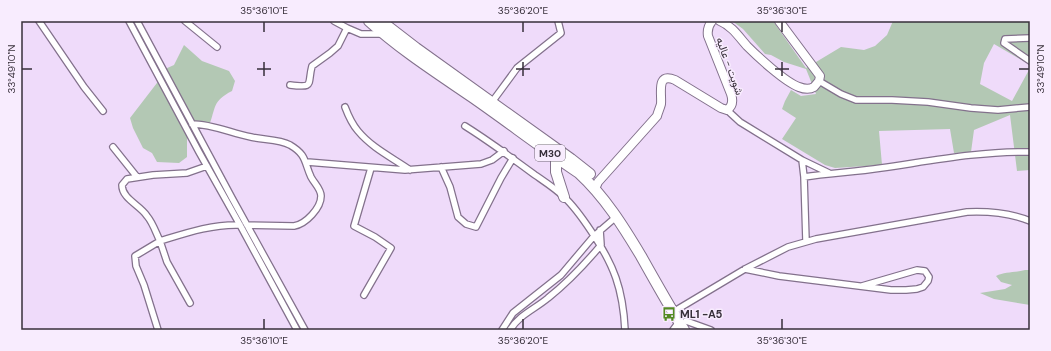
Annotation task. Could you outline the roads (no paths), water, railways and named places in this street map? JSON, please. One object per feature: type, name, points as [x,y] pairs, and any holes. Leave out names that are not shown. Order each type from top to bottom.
[{"type":"highway","name":"M30","points":[[369,21],[422,63],[473,93],[492,102],[571,159],[596,186],[682,327]]},
{"type":"highway","name":"M30","points":[[381,21],[610,197],[678,309],[682,327]]},
{"type":"highway","points":[[556,157],[556,172],[564,197]]},
{"type":"street","points":[[39,21],[84,87],[103,111]]},
{"type":"street","points":[[129,21],[198,152],[240,224],[297,330]]},
{"type":"street","points":[[137,21],[305,330]]},
{"type":"street","points":[[185,21],[218,47]]},
{"type":"street","points":[[334,21],[346,28],[362,34],[384,34]]},
{"type":"street","points":[[492,102],[516,68],[561,34],[558,21]]},
{"type":"street","name":"شويت - عاليه","points":[[596,186],[657,116],[660,105],[660,84],[663,80],[668,78],[675,80],[694,91],[710,103],[726,110],[731,106],[732,100],[708,36],[709,24],[712,21]]},
{"type":"street","name":"شويت - عاليه","points":[[720,21],[729,26],[748,47],[772,69],[795,86],[804,89],[811,89],[816,86],[819,81]]},
{"type":"street","points":[[779,21],[819,73],[819,81],[841,94],[856,100],[928,102],[998,110],[1030,107]]},
{"type":"street","points":[[290,86],[304,87],[308,84],[311,80],[312,66],[338,46],[346,28]]},
{"type":"street","points":[[1030,38],[1004,39],[1004,43],[1030,61]]},
{"type":"street","points":[[345,107],[353,124],[363,136],[377,148],[411,170]]},
{"type":"street","points":[[726,110],[740,122],[802,160],[830,173]]},
{"type":"street","points":[[192,124],[202,124],[240,135],[284,143],[300,152],[307,162],[312,178],[319,189],[321,198],[314,213],[308,220],[301,225],[294,226],[247,225]]},
{"type":"street","points":[[465,126],[504,151],[564,197],[581,216],[601,245],[615,273],[620,288],[625,330]]},
{"type":"street","points":[[113,147],[137,177]]},
{"type":"street","points":[[198,152],[205,148]]},
{"type":"street","points":[[307,162],[411,170],[481,164],[492,160],[504,151]]},
{"type":"street","points":[[804,177],[830,173],[879,169],[988,153],[1030,152]]},
{"type":"street","points":[[441,167],[450,187],[458,218],[466,224],[476,227],[513,158]]},
{"type":"street","points":[[802,160],[806,241]]},
{"type":"street","points":[[190,303],[167,262],[160,241],[149,217],[140,207],[128,198],[122,188],[122,185],[127,179],[187,173],[207,166]]},
{"type":"street","points":[[364,295],[391,248],[375,237],[354,226],[371,168]]},
{"type":"street","points":[[678,309],[778,251],[806,241],[967,212],[985,211],[1018,216],[1030,221]]},
{"type":"street","points":[[502,330],[513,313],[561,275],[594,236],[616,217]]},
{"type":"street","points":[[158,330],[144,285],[136,266],[135,256],[160,241],[200,228],[227,224],[240,224]]},
{"type":"street","points":[[510,330],[519,318],[548,298],[587,261],[601,245],[600,230]]},
{"type":"street","points":[[745,269],[779,276],[891,290],[917,289],[928,282],[929,276],[925,271],[917,270],[862,286]]},
{"type":"street","points":[[682,327],[711,330]]},
{"type":"place","name":"ML1 -A5","points":[[669,314]]}]
